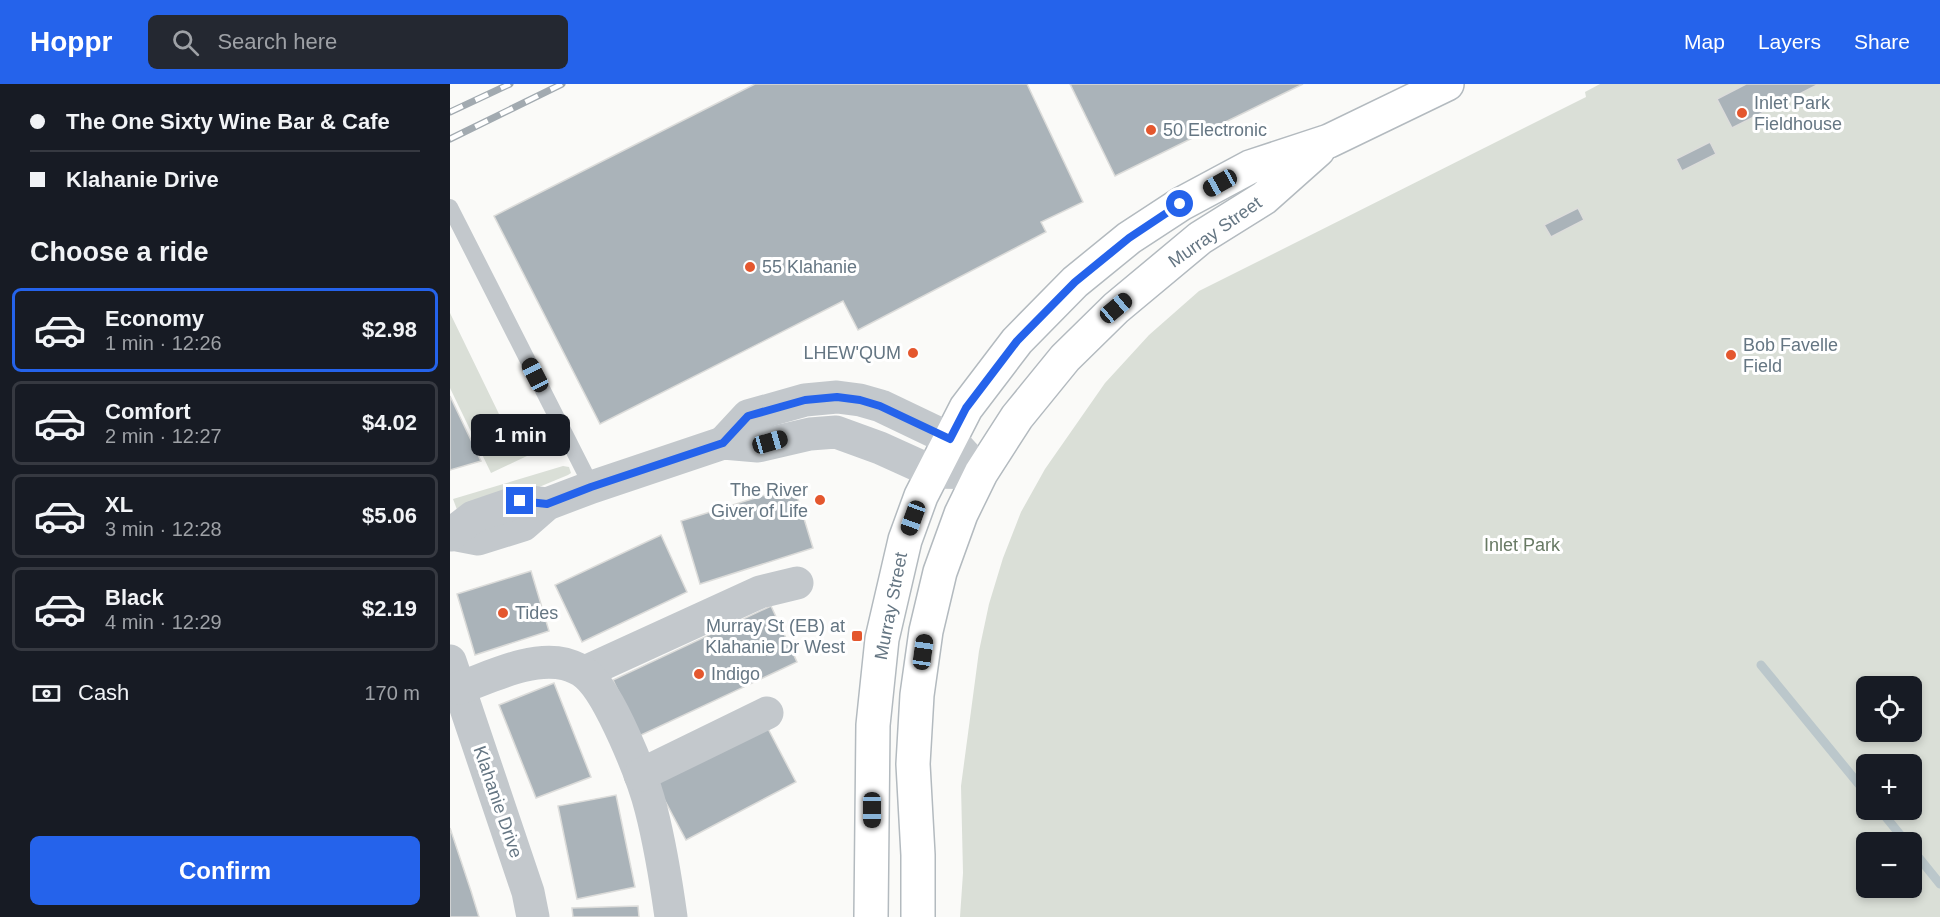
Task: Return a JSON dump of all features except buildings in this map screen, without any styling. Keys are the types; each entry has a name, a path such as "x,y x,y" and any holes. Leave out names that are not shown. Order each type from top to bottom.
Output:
{"main road":[{"name":"Murray Street","path":"871,917 873,725 882,639 905,540 921,496 966,408 1017,341 1075,282 1129,238 1180,204 1250,167 1329,141 1447,84"},
{"name":"Murray Street","path":"918,917 918,855 913,764 917,695 926,631 940,572 961,514 981,473 1017,417 1065,358 1116,308 1200,238 1264,198 1329,141"}],"street":[{"path":"723,443 748,416 805,400 837,397 880,406 950,439 981,473"},
{"path":"451,534 473,517 520,501 547,504 723,443 758,446 810,434 836,432 933,472 981,473"},
{"path":"671,917 666,877 640,775 604,698 596,684 585,672 760,592 797,583"},
{"name":"Klahanie Drive","path":"533,917 528,892 455,675 498,675 545,662 566,664 585,672"},
{"path":"640,775 767,713"}],"lane":[{"path":"450,207 591,487"}],"green space":[{"name":"Inlet Park","path":"1600,84 1940,84 1940,917 960,917 963,873 961,786 979,651 989,604 1003,558 1021,512 1045,469 1105,383 1149,335 1199,291 1586,97 1585,92"},
{"path":"450,313 514,445 520,443 527,456 491,473 450,388"},
{"path":"563,466 569,467 571,473 515,497 459,515 453,499"}],"waterway":[{"path":"1761,665 1856,781"},
{"path":"1888,820 1898,832"},
{"path":"1922,862 1940,884"}],"railway":[{"path":"450,112 510,84"},
{"path":"450,139 562,84"}],"place":[{"name":"Inlet Park Fieldhouse","path":"1742,113"},
{"name":"50 Electronic","path":"1151,130"},
{"name":"55 Klahanie","path":"750,267"},
{"name":"LHEW'QUM","path":"913,353"},
{"name":"Bob Favelle Field","path":"1731,355"},
{"name":"The River Giver of Life","path":"820,500"},
{"name":"Tides","path":"503,613"},
{"name":"Murray St (EB) at Klahanie Dr West","path":"857,636"},
{"name":"Indigo","path":"699,674"}],"route":[{"path":"520,501 547,504 723,443 748,416 805,400 837,397 860,400 880,406 950,439 966,408 1017,341 1075,282 1129,238 1180,204"}]}
